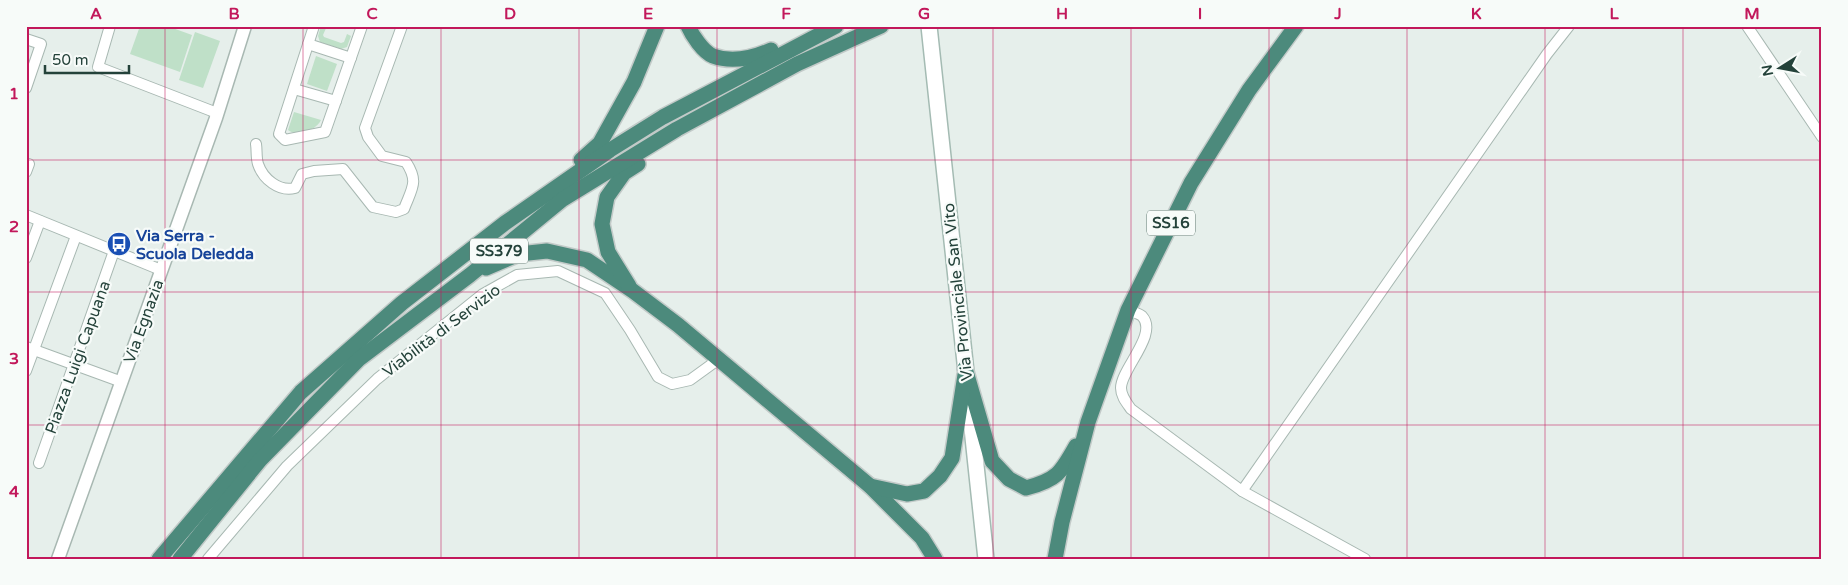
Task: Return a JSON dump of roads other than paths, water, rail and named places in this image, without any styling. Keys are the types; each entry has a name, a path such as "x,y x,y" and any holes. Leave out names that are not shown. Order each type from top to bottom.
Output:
{"highway":[{"path":"504,222 600,143 634,82 658,26"},
{"path":"688,26 693,38 712,56 738,59 754,58 830,26"},
{"name":"SS379","path":"159,559 301,392 402,303 504,222 610,150 663,117 836,26"},
{"name":"SS379","path":"180,559 260,460 359,359 470,274 563,199 677,129 796,64 881,26"},
{"name":"SS16","path":"1055,559 1062,522 1088,422 1128,310 1191,183 1249,90 1296,26"},
{"path":"633,291 608,252 602,224 607,197 624,173 726,110 734,98"},
{"path":"470,274 519,254 547,251 587,260 633,291 719,358 870,486 922,538 935,559"},
{"path":"966,368 992,461 1009,479 1026,488 1047,482 1065,467 1088,422"},
{"path":"870,486 907,494 924,491 940,476 952,458 966,368"}],"main road":[{"name":"Via Provinciale San Vito","path":"929,26 986,559"}],"street":[{"path":"110,26 98,67 217,113"},
{"name":"Via Egnazia","path":"58,559 217,113 245,26"},
{"path":"314,26 279,134 285,140 325,132 362,26"},
{"path":"256,144 258,165 270,183 288,190 295,188 302,174 314,171 343,170 373,207 396,212 404,209 414,184 413,173 406,162 382,156 368,137 365,128 402,26"},
{"path":"1242,491 1569,26"},
{"path":"1747,26 1822,137"},
{"path":"26,39 41,44 26,88"},
{"path":"308,44 351,58"},
{"path":"294,89 336,101"},
{"path":"26,215 161,270"},
{"path":"26,258 40,221"},
{"path":"26,370 30,348 76,236"},
{"name":"Piazza Luigi Capuana","path":"39,463 114,251"},
{"name":"Viabilità di Servizio","path":"208,559 287,466 377,379 483,294 517,275 558,271 605,293 630,330 658,378 672,384 690,380 719,358"},
{"path":"1128,310 1140,314 1144,318 1146,334 1125,375 1121,387 1123,399 1131,409 1242,491 1366,559"},
{"path":"30,348 122,382"}],"place":[{"name":"Via Serra - Scuola Deledda","path":"119,244"}]}
